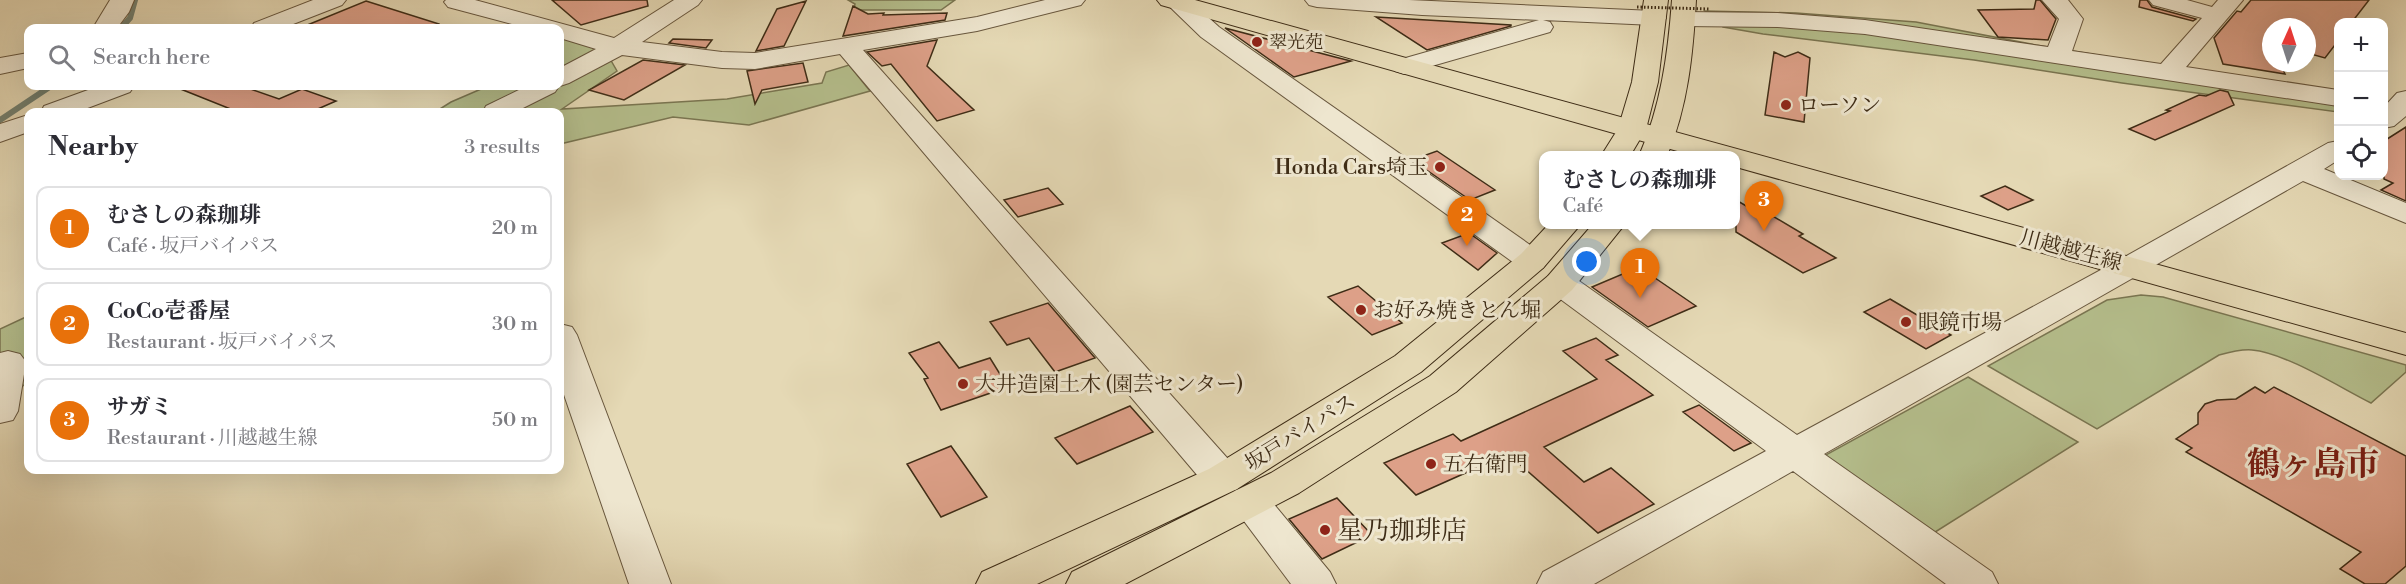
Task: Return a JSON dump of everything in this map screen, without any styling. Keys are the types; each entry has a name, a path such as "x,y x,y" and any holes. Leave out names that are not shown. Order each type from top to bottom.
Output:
{"main road":[{"path":"1174,1 1632,129 1657,146 1692,151"},
{"path":"1618,151 1632,129 1645,82 1649,8"},
{"path":"1657,146 1674,88 1684,9"},
{"name":"川越越生線","path":"1740,159 2132,266 2406,344"},
{"name":"坂戸バイパス","path":"1546,272 1564,229"},
{"name":"坂戸バイパス","path":"1087,584 1236,490 1408,364 1546,272 1605,229"},
{"name":"坂戸バイパス","path":"997,584 1236,490"}],"street":[{"path":"108,24 122,0"},
{"path":"273,24 334,0"},
{"path":"564,76 618,47 690,0"},
{"path":"564,32 618,47 755,62 977,24 1073,0"},
{"path":"1317,0 1422,8 1649,8"},
{"path":"2054,0 2066,10 2071,19 2058,55"},
{"path":"2161,0 2224,8"},
{"path":"1174,1 1210,32 1977,584"},
{"path":"456,2 537,24"},
{"path":"2168,72 2224,8"},
{"path":"1684,9 1865,27 2334,97"},
{"path":"1404,66 1541,27"},
{"path":"846,46 1236,490 1314,584"},
{"path":"0,66 24,62"},
{"path":"64,108 111,90"},
{"path":"504,108 538,90"},
{"path":"0,134 24,125"},
{"path":"1558,584 1795,454 2334,151"},
{"path":"2301,170 2406,213"},
{"path":"564,345 650,584"},
{"path":"0,411 12,360"}],"path":[{"path":"1649,8 1709,9"}],"green space":[{"path":"848,0 955,0 941,10 854,10 855,4"},
{"path":"1705,11 1796,13 1916,22 2036,45 2334,93 2334,111 2122,83 1974,60 1723,27"},
{"path":"568,34 617,44 609,57 617,71 563,108 441,108 479,90 564,90 564,36"},
{"path":"849,65 870,91 749,125 673,117 564,143 564,109 727,99 822,83 826,72"},
{"path":"2141,295 2163,297 2406,365 2406,372 2371,403 2280,357 2252,350 2236,351 2219,355 2097,429 1988,366 2107,300"},
{"path":"24,318 24,385 0,398 0,329"},
{"path":"1968,377 2078,442 1932,534 1822,457"}],"building":[{"path":"552,0 647,0 648,6 581,25"},
{"path":"2036,0 2040,0 2056,19 2048,40 1998,37 1978,10 2034,9"},
{"path":"2140,0 2147,0 2152,7 2196,19 2193,21 2139,7"},
{"path":"2251,0 2369,0 2355,18 2334,18 2334,46 2325,58 2316,56 2316,18 2262,18 2262,70 2223,64 2214,38 2237,11 2241,12"},
{"path":"366,1 439,24 310,24"},
{"path":"806,1 784,46 756,51 777,9"},
{"path":"853,6 868,14 947,13 945,20 843,36"},
{"path":"1376,17 1511,25 1511,26 1427,50"},
{"path":"1225,28 1335,57 1351,61 1294,77"},
{"path":"673,39 712,40 706,48 669,43"},
{"path":"937,40 927,66 974,110 937,121 891,64 882,66 867,52"},
{"path":"1774,52 1785,57 1798,52 1810,58 1804,122 1765,115"},
{"path":"643,60 685,65 624,100 589,90"},
{"path":"803,63 808,82 762,90 755,104 747,71"},
{"path":"183,90 253,90 279,99 305,90 336,101 320,108 228,108"},
{"path":"2220,90 2228,92 2234,105 2155,140 2129,129 2199,95 2206,96"},
{"path":"2406,127 2406,201 2381,190 2393,183 2386,180 2388,138"},
{"path":"1437,151 1495,190 1470,200 1412,160"},
{"path":"2005,186 2033,200 2008,210 1981,196"},
{"path":"1048,188 1063,204 1018,217 1004,200"},
{"path":"1740,202 1753,210 1759,208 1803,234 1799,236 1836,258 1803,273 1736,232 1736,229 1740,229"},
{"path":"1469,233 1497,253 1478,270 1442,243"},
{"path":"1639,267 1696,306 1648,327 1592,287"},
{"path":"1358,286 1402,323 1372,335 1328,297"},
{"path":"1890,299 1951,335 1926,349 1864,312"},
{"path":"1048,303 1095,358 1055,372 1029,338 1007,345 990,322"},
{"path":"1596,338 1618,355 1606,360 1653,395 1544,447 1584,482 1611,468 1654,504 1598,533 1508,454 1416,495 1384,463 1453,434 1461,441 1597,379 1563,351"},
{"path":"939,342 959,368 990,358 1008,387 941,410 924,379 928,378 909,353"},
{"path":"2255,387 2265,393 2274,387 2406,456 2406,566 2385,584 2365,584 2340,569 2361,552 2186,452 2192,448 2176,439 2198,424 2198,413 2205,404 2217,400 2236,399"},
{"path":"1699,405 1751,443 1734,451 1683,412"},
{"path":"1130,406 1153,432 1077,464 1055,438"},
{"path":"951,446 987,497 941,517 907,464"},
{"path":"1337,498 1372,535 1322,559 1289,519"}],"waterway":[{"path":"125,24 130,18 135,0"},
{"path":"0,120 45,90"}],"place":[{"name":"翠光苑","path":"1257,42"},
{"name":"ローソン","path":"1786,105"},
{"name":"Honda Cars埼玉","path":"1440,167"},
{"name":"サガミ","path":"1764,231"},
{"name":"CoCo壱番屋","path":"1467,246"},
{"name":"むさしの森珈琲","path":"1640,298"},
{"name":"お好み焼きとん堀","path":"1361,310"},
{"name":"眼鏡市場","path":"1906,322"},
{"name":"大井造園土木 (園芸センター)","path":"963,384"},
{"name":"五右衛門","path":"1431,464"},
{"name":"星乃珈琲店","path":"1325,530"}],"district":[{"name":"鶴ヶ島市","path":"2313,463"}]}
